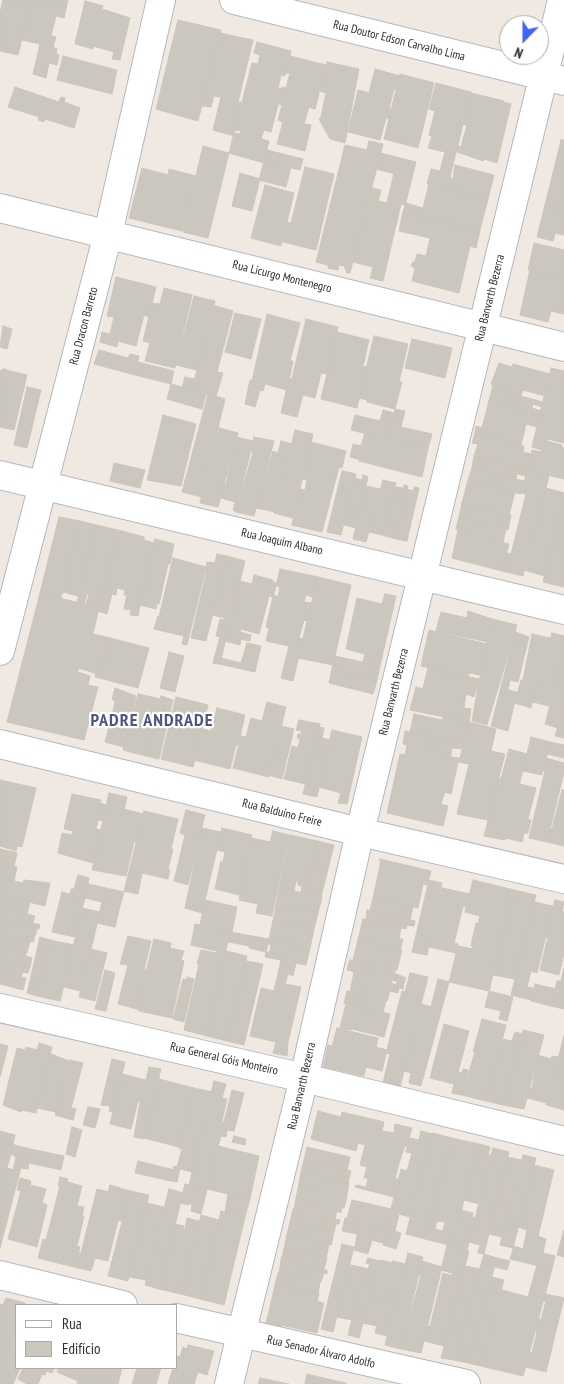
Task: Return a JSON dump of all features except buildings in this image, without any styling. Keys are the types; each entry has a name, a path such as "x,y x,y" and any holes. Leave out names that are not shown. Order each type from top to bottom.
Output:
{"street":[{"name":"Rua Dracon Barreto","path":"0,651 108,234 161,0"},
{"name":"Rua Doutor Edson Carvalho Lima","path":"234,0 554,79"},
{"name":"Rua Banvarth Bezerra","path":"229,1384 304,1078 360,832 483,327 554,79 562,0"},
{"name":"Rua Licurgo Montenegro","path":"0,208 564,347"},
{"name":"Rua Joaquim Albano","path":"0,475 564,610"},
{"name":"Rua Balduíno Freire","path":"0,744 360,832 564,878"},
{"name":"Rua General Góis Monteiro","path":"0,1008 304,1078 564,1141"},
{"path":"0,1275 119,1304"},
{"name":"Rua Senador Álvaro Adolfo","path":"178,1318 466,1384"}],"district":[{"name":"PADRE ANDRADE","path":"152,721"}]}
